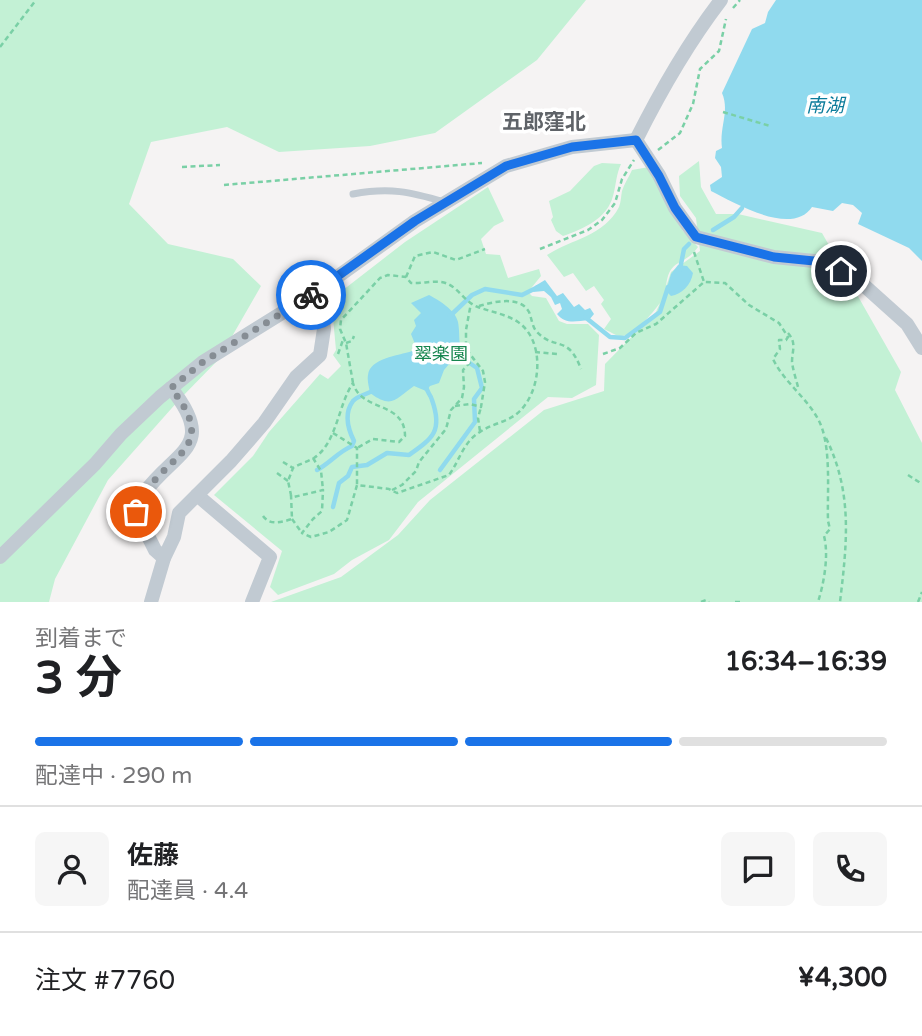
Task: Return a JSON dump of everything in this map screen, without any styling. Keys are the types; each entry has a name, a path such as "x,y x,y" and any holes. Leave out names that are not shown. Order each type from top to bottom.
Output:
{"street":[{"path":"721,0 704,22 650,112 642,149 675,208 696,237 774,257 824,262 859,280 907,324 922,348"},
{"path":"0,557 95,464 121,434 203,362 319,290 415,221 506,166 572,147 642,149"},
{"path":"151,602 164,558 174,537 179,513 232,461 264,423 296,377 320,355 324,329 319,290"},
{"path":"164,558 155,550 136,512 144,493 179,458 189,443 192,425 186,407 171,388"},
{"path":"197,495 270,557 253,602"}],"lane":[{"path":"353,194 404,190 446,202"}],"path":[{"path":"0,47 36,0"},
{"path":"541,249 588,230 602,220 615,203 622,179 642,149 680,133 693,104 700,69 719,51 727,16 740,0"},
{"path":"723,112 770,126"},
{"path":"223,185 486,163 487,167 506,166"},
{"path":"182,167 220,165"},
{"path":"696,237 692,246 704,282"},
{"path":"405,277 415,256 433,252 456,260 485,249"},
{"path":"356,448 373,439 399,442 405,436 405,426 397,414 359,395 353,383 340,329 341,320 380,278 388,275 405,277 411,283 445,282 475,307 491,310 521,324 531,338 535,352 535,385 525,406 501,424 480,431 462,450 449,475 397,493 356,485"},
{"path":"603,354 620,348 636,333 656,324 704,282 726,283 749,305 779,323 792,337 792,365 799,391"},
{"path":"475,307 495,301 523,305 536,331 568,348 576,356 581,369"},
{"path":"471,303 466,349 483,371 485,382 478,418 480,431"},
{"path":"786,331 788,337 786,341 779,340 780,349 774,359 786,379 799,391 819,419 842,478 847,521 840,602"},
{"path":"345,342 352,341 355,336"},
{"path":"338,354 345,342"},
{"path":"535,352 558,354"},
{"path":"392,490 402,485 416,471 419,462 446,429 452,410 462,398 463,370 474,359"},
{"path":"333,433 356,448 356,485 347,520 328,532 311,537 302,533 292,519 288,481 293,468 324,449 333,433 345,395 353,383"},
{"path":"456,405 480,406"},
{"path":"818,602 826,564 824,536 830,529 824,434"},
{"path":"302,533 313,519 320,515 324,490 321,471 313,458"},
{"path":"283,462 293,468"},
{"path":"277,473 288,481"},
{"path":"908,475 922,484"},
{"path":"290,495 324,490"},
{"path":"262,516 265,520 279,523 292,519"},
{"path":"918,602 922,593"},
{"path":"701,602 709,602"},
{"path":"735,602 743,602"}],"green space":[{"path":"0,0 586,0 537,60 435,133 370,146 279,152 227,127 151,142 129,204 168,244 233,259 261,286 219,359 108,480 55,579 49,602 0,602"},
{"path":"699,161 701,187 716,214 738,214 822,233 901,372 895,390 922,443 922,602 271,602 341,577 398,535 430,500 544,410 604,391 605,364 656,312 660,303 631,333 617,335 604,329 611,319 601,304 604,300 594,286 586,291 573,273 564,277 547,255 605,224 619,207 623,188 632,170 649,167 683,231 698,247 670,271 666,287 671,272 700,251 696,218 680,196 679,176"},
{"path":"602,163 621,164 610,204 593,222 563,236 556,231 551,220 553,217 549,201 570,191 594,166"},
{"name":"翠楽園","path":"488,187 504,221 494,226 481,239 486,254 500,255 508,278 539,269 541,276 528,292 532,296 546,298 559,321 567,324 588,324 599,335 596,385 572,398 548,397 418,502 389,540 352,560 334,574 278,595 270,587 282,551 214,495 253,456 269,432 320,374 328,379 341,366 333,355 336,350 332,307 334,297 405,242"}],"water":[{"name":"南湖","path":"776,0 922,0 922,261 909,248 858,224 862,213 853,205 842,203 833,211 812,207 803,215 791,219 778,218 748,209 711,191 710,185 722,177 721,167 715,158 716,151 722,148 725,106 722,93 752,29 765,23"},
{"path":"678,265 687,266 693,273 685,288 671,296 666,291 671,274"},
{"path":"545,280 557,296 563,293 574,307 579,304 585,310 590,308 594,314 589,320 580,321 568,321 560,317 557,314 562,309 560,303 555,305 544,291 533,292 535,286"},
{"path":"429,295 446,306 457,318 460,346 468,360 450,363 439,383 430,386 426,391 414,386 394,400 384,401 370,393 370,369 379,361 412,351 415,344 411,334 416,326 414,320 421,313 411,303"}],"waterway":[{"path":"713,230 734,217 742,208"},
{"path":"680,269 684,249 689,244"},
{"path":"450,316 472,295 485,289 522,295 538,287"},
{"path":"585,317 610,337 625,338 660,312 668,287"},
{"path":"440,470 475,422 474,399 482,388 477,368 462,358"},
{"path":"333,507 339,483 348,476 352,467 367,465 387,453 409,455 434,433 435,411 426,385"},
{"path":"317,470 352,446 354,441 348,421 350,406 355,399 374,390"}],"way so far":[{"path":"136,512 144,493 179,458 189,443 192,425 186,407 171,388 203,362 311,295"}],"district":[{"name":"五郎窪北","path":"544,122"}],"route":[{"path":"311,295 415,221 506,166 572,147 636,140 675,208 696,237 774,257 824,262 841,271"}]}
